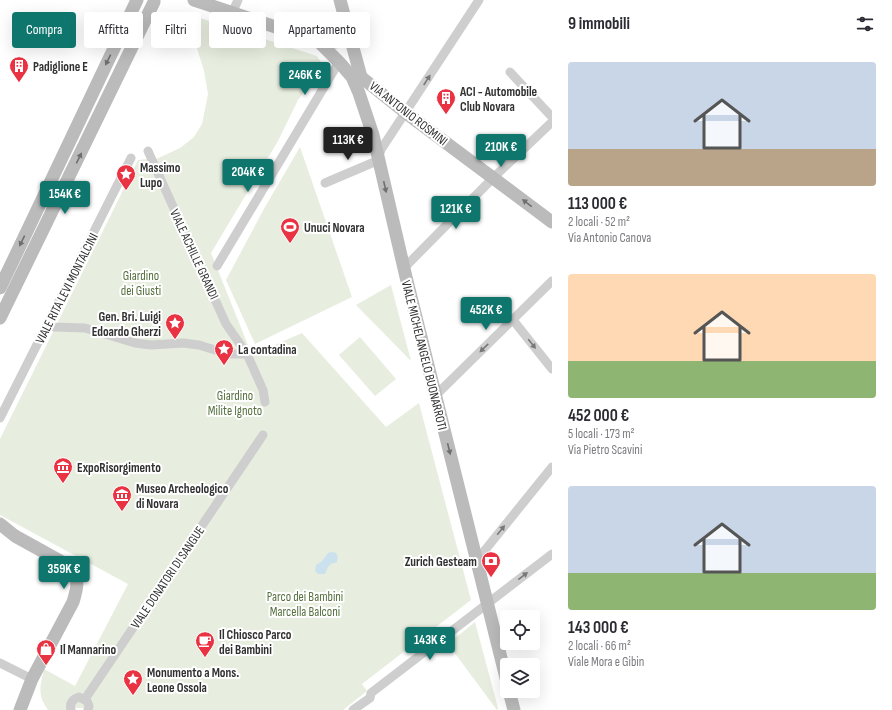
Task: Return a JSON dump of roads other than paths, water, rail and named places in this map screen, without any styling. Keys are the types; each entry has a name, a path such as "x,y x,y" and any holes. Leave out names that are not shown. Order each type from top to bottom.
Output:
{"street":[{"path":"131,12 137,0"},
{"path":"0,318 144,24 154,0"},
{"path":"194,0 229,12"},
{"path":"232,12 238,0"},
{"path":"340,0 344,12"},
{"path":"325,182 378,158 382,148 479,0"},
{"path":"0,288 114,48"},
{"name":"VIALE MICHELANGELO BUONARROTI","path":"325,48 352,77 373,135 435,396 501,658"},
{"name":"VIA ANTONIO ROSMINI","path":"354,48 362,77 406,113 552,222"},
{"path":"217,266 339,62"},
{"path":"510,72 552,117"},
{"path":"404,268 493,178 550,127"},
{"name":"VIALE ACHILLE GRANDI","path":"148,151 226,324 247,354 254,369 263,390 264,402"},
{"name":"VIALE RITA LEVI MONTALCINI","path":"0,418 131,158"},
{"path":"435,396 552,281"},
{"path":"513,320 552,369"},
{"path":"45,327 85,328 135,343 151,345 183,343 199,345 228,354 247,354"},
{"name":"VIALE DONATORI DI SANGUE","path":"85,699 263,435"},
{"path":"477,560 552,467"},
{"path":"1,524 15,536 71,567 75,573 77,581 77,590 73,602 32,679 24,709"},
{"path":"354,710 370,698 371,693 552,554"},
{"path":"0,663 32,679"},
{"path":"71,710 70,706 73,700 79,697 85,699 88,703 88,710"},
{"path":"511,698 514,710"}],"water":[{"path":"331,552 337,554 337,562 328,567 325,574 318,574 315,571 316,565 322,561 328,553"}],"place":[{"name":"Padiglione E","path":"19,83"},
{"name":"ACI - Automobile Club Novara","path":"446,115"},
{"name":"Massimo Lupo","path":"126,191"},
{"name":"Unuci Novara","path":"290,244"},
{"name":"Gen. Bri. Luigi Edoardo Gherzi","path":"175,340"},
{"name":"La contadina","path":"224,366"},
{"name":"ExpoRisorgimento","path":"63,484"},
{"name":"Museo Archeologico di Novara","path":"122,512"},
{"name":"Zurich Gesteam","path":"491,578"},
{"name":"Il Chiosco Parco dei Bambini","path":"205,658"},
{"name":"Il Mannarino","path":"46,666"},
{"name":"Monumento a Mons. Leone Ossola","path":"133,696"}],"park label":[{"name":"Giardino dei Giusti","path":"141,282"},
{"name":"Giardino Milite Ignoto","path":"235,402"},
{"name":"Parco dei Bambini Marcella Balconi","path":"305,604"}]}
